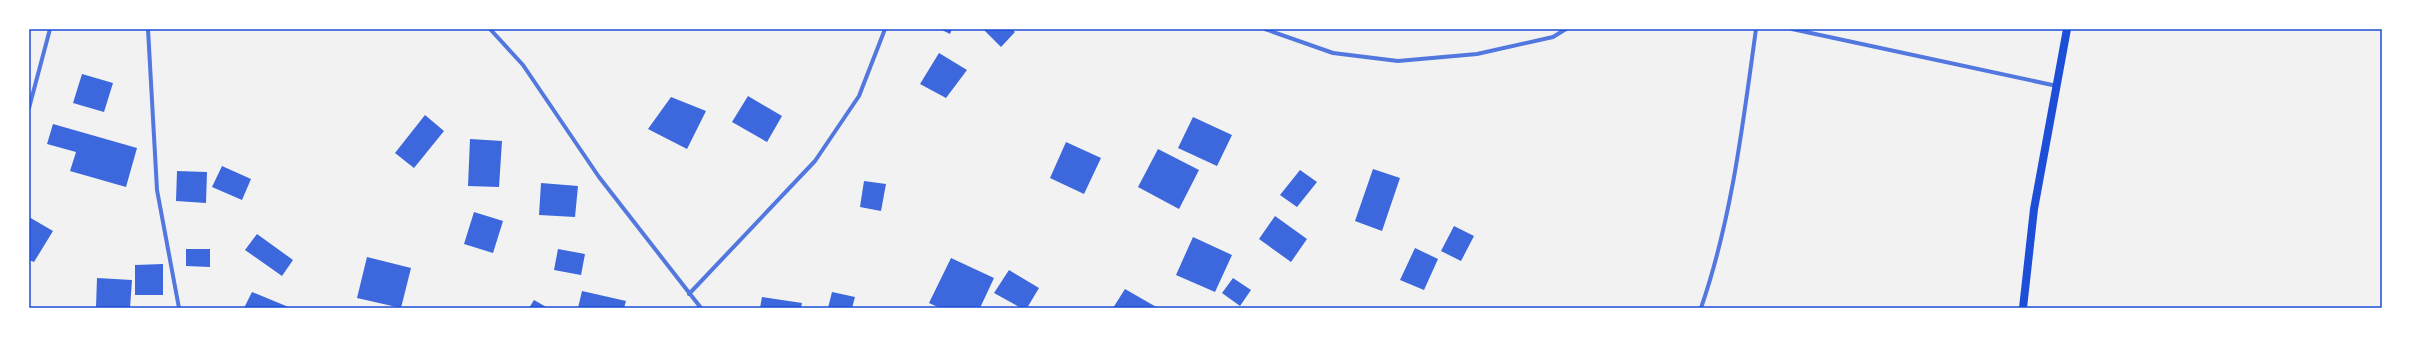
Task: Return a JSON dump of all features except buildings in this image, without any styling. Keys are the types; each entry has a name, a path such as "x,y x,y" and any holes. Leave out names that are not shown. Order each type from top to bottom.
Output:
{"main road":[{"path":"2023,308 2034,209 2058,87 2067,29"}],"street":[{"path":"29,108 50,29"},
{"path":"148,29 157,190 179,308"},
{"path":"490,29 523,65 599,177 700,308"},
{"path":"688,294 815,161 859,96 885,29"},
{"path":"1265,29 1333,53 1398,61 1477,54 1553,37 1566,29"},
{"path":"1701,308 1721,241 1736,167 1756,29"},
{"path":"1792,29 2058,87"}]}
